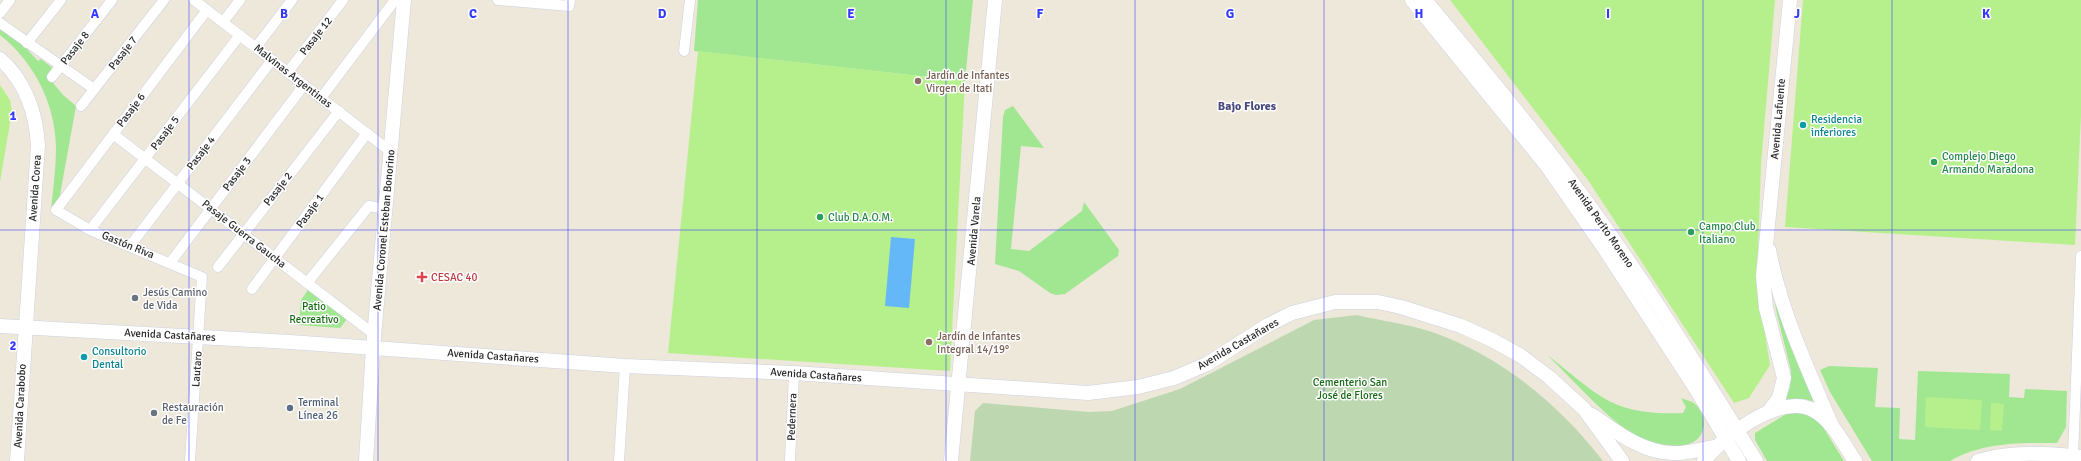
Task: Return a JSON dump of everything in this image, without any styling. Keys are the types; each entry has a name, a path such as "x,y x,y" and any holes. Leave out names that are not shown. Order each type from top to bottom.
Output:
{"main road":[{"name":"Avenida Coronel Esteban Bonorino","path":"366,461 374,341 404,0"},
{"name":"Avenida Varela","path":"952,461 994,0"},
{"name":"Avenida Perito Moreno","path":"1412,0 1547,166 1604,248 1720,443 1739,461"},
{"name":"Avenida Perito Moreno","path":"1426,0 1559,164 1627,261 1696,364 1756,461"},
{"name":"Avenida Lafuente","path":"1770,410 1779,398 1784,378 1764,292 1763,276 1790,0"},
{"name":"Avenida Corea","path":"0,60 24,89 30,101 37,130 38,152 24,328"},
{"name":"Avenida Lafuente","path":"1767,237 1773,270 1784,306 1809,375 1833,428"},
{"name":"Avenida Castañares","path":"0,326 199,336 374,341 625,366 794,373 959,385 1088,392 1138,387 1174,378 1207,364 1268,325 1292,313 1336,302 1355,300 1401,306 1461,326 1492,340 1521,356 1549,377 1584,409 1629,440 1643,447 1658,452 1673,454 1720,443"},
{"name":"Avenida Carabobo","path":"17,461 24,328"},
{"path":"1704,461 1720,443 1770,410 1796,405 1805,406 1820,415 1833,428 1855,461"},
{"name":"Avenida Castañares","path":"1584,409 1622,461"},
{"path":"1978,461 2008,454 2022,453 2077,457"}],"street":[{"path":"0,13 10,0"},
{"path":"27,43 61,0"},
{"name":"Pasaje 8","path":"52,77 112,0"},
{"name":"Pasaje 7","path":"81,106 164,0"},
{"name":"Malvinas Argentinas","path":"194,0 391,152"},
{"path":"223,22 240,0"},
{"path":"256,48 292,0"},
{"name":"Pasaje 12","path":"288,72 343,0"},
{"path":"321,98 395,0"},
{"path":"498,0 569,6 570,0"},
{"path":"684,51 690,0"},
{"name":"Pasaje 6","path":"56,210 207,10"},
{"path":"0,23 27,43 62,65 94,89"},
{"name":"Pasaje 5","path":"90,230 240,35"},
{"name":"Pasaje 4","path":"130,246 272,60"},
{"name":"Pasaje 3","path":"170,262 304,85"},
{"name":"Pasaje 2","path":"218,267 339,112"},
{"name":"Pasaje 1","path":"252,288 367,133"},
{"name":"Pasaje Guerra Gaucha","path":"113,134 307,283 374,341"},
{"path":"307,283 369,206 386,209"},
{"name":"Gastón Riva","path":"56,210 90,230 170,262 202,277"},
{"path":"2077,457 2081,256"},
{"name":"Lautaro","path":"190,461 202,277"},
{"path":"619,461 625,366"},
{"name":"Pedernera","path":"790,461 794,373"}],"green space":[{"path":"698,0 973,0 965,81 694,51"},
{"name":"Campo Club Italiano","path":"1450,0 1775,0 1761,164 1757,284 1770,365 1749,398 1734,403 1588,180"},
{"name":"Complejo Diego Armando Maradona","path":"1803,0 2081,0 2081,115 2075,245 1785,227"},
{"path":"0,28 25,47 38,61 41,59 55,70 49,78 63,95 76,106 60,195 62,198 56,209 51,211 56,147 52,115 47,99 32,71 23,58 0,35"},
{"name":"Club D.A.O.M.","path":"698,51 965,81 950,371 668,353"},
{"path":"0,85 10,100 12,111 0,182"},
{"path":"1013,106 1044,148 1021,146 1011,249 1029,251 1082,211 1084,202 1119,250 1118,256 1065,294 1056,295 1050,293 1019,271 995,264 1003,117 1005,110"},
{"path":"1770,271 1819,403 1804,399 1785,401 1790,387 1791,371 1776,310"},
{"name":"Patio Recreativo","path":"308,290 347,319 340,328 299,325 301,300"},
{"name":"Cementerio San José de Flores","path":"1357,315 1423,329 1457,342 1482,354 1505,368 1548,401 1586,440 1603,461 970,461 975,411 983,403 1089,412 1112,411 1180,389 1314,320"},
{"path":"1547,355 1600,396 1626,408 1650,412 1683,413 1686,407 1681,398 1692,402 1699,409 1704,420 1702,432 1695,441 1689,444 1676,446 1657,444 1638,437 1603,411"},
{"path":"1829,366 1878,368 1875,407 1900,408 1899,439 1915,440 1918,371 2010,374 2009,397 2024,398 2025,389 2067,391 2066,427 2057,443 2030,443 1989,447 1976,450 1950,461 1872,461 1830,392 1820,370"},
{"path":"1926,397 1982,400 1980,430 1925,427"},
{"path":"1991,403 2004,404 2002,431 1990,430"},
{"path":"1791,411 1810,413 1823,427 1844,461 1767,461 1755,440 1755,433"}],"water":[{"path":"891,237 915,239 909,308 885,306"}],"place":[{"name":"Jardín de Infantes Virgen de Itatí","path":"918,81"},
{"name":"Residencia inferiores","path":"1803,125"},
{"name":"Complejo Diego Armando Maradona","path":"1934,162"},
{"name":"Club D.A.O.M.","path":"820,217"},
{"name":"Campo Club Italiano","path":"1691,232"},
{"name":"CESAC 40","path":"422,277"},
{"name":"Jesús Camino de Vida","path":"135,298"},
{"name":"Jardín de Infantes Integral 14/19°","path":"929,342"},
{"name":"Consultorio Dental","path":"84,357"},
{"name":"Terminal Línea 26","path":"290,408"},
{"name":"Restauración de Fe","path":"154,413"}],"district":[{"name":"Bajo Flores","path":"1247,106"}]}
